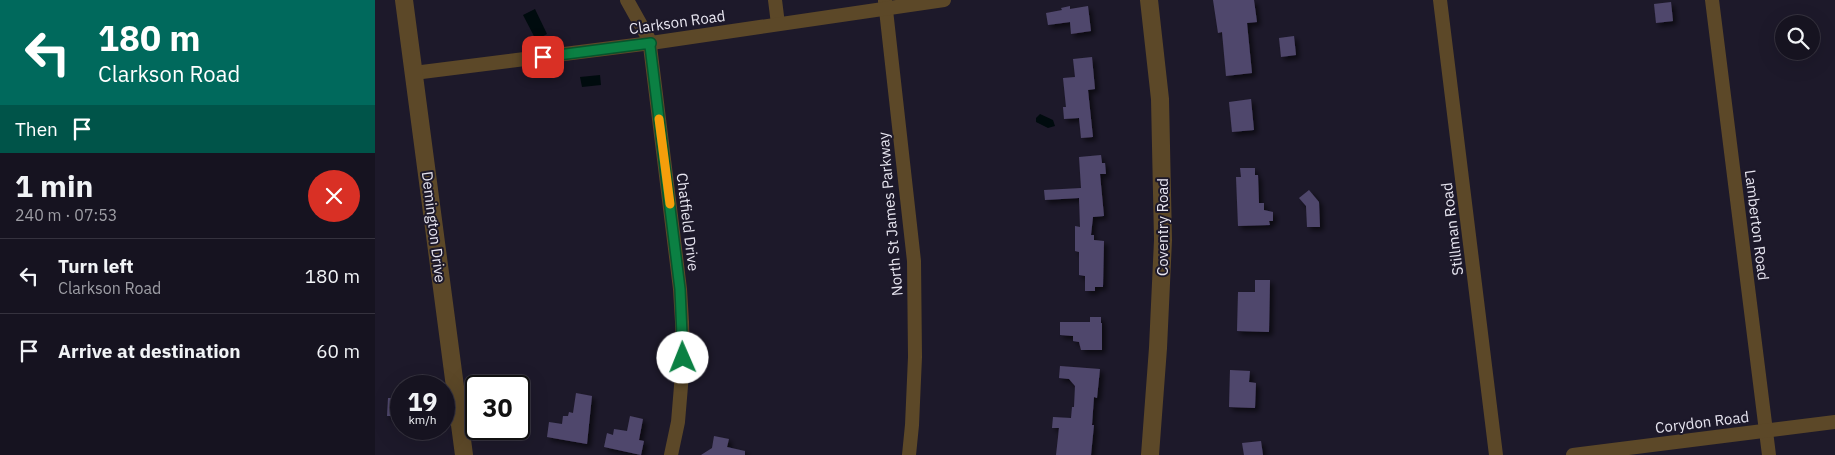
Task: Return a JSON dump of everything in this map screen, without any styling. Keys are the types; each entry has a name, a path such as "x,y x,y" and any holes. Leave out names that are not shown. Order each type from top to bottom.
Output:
{"street":[{"name":"Demington Drive","path":"404,0 464,455"},
{"name":"Chatfield Drive","path":"627,0 651,43 680,289 682,322 681,386 678,422 671,455"},
{"path":"775,0 778,24"},
{"name":"Clarkson Road","path":"414,73 651,43 778,24 885,4 944,0"},
{"name":"Coventry Road","path":"1149,0 1160,107 1163,240 1159,348 1150,455"},
{"name":"Stillman Road","path":"1440,0 1496,455"},
{"name":"Lamberton Road","path":"1712,0 1769,455"},
{"name":"North St James Parkway","path":"885,4 914,261 915,358 909,455"},
{"name":"Corydon Road","path":"1573,455 1835,422"}],"shaded area":[{"path":"535,9 547,34 536,40 523,15"},
{"path":"600,75 601,85 582,87 580,77"},
{"path":"1040,114 1053,120 1055,126 1048,128 1036,122 1036,118"}],"building":[{"path":"1213,0 1254,0 1257,22 1247,23 1252,73 1226,76 1222,32 1218,33"},
{"path":"1671,2 1673,21 1656,23 1654,4"},
{"path":"1070,6 1070,9 1088,6 1091,31 1071,34 1070,22 1048,25 1046,13 1062,10 1061,8"},
{"path":"1294,36 1296,55 1281,57 1279,38"},
{"path":"1092,57 1095,89 1088,90 1093,137 1081,138 1079,118 1064,119 1063,107 1066,107 1063,78 1075,77 1073,59"},
{"path":"1251,99 1254,130 1232,132 1229,102"},
{"path":"1101,155 1102,163 1105,163 1106,174 1100,174 1104,216 1093,217 1091,235 1094,235 1094,240 1104,241 1103,287 1095,287 1095,291 1085,291 1085,276 1079,275 1079,252 1075,251 1075,226 1080,227 1079,198 1045,200 1044,190 1081,188 1079,157"},
{"path":"1240,168 1255,168 1255,175 1258,175 1259,203 1264,203 1264,210 1273,212 1273,221 1269,221 1270,225 1238,226 1236,177 1241,177"},
{"path":"1309,190 1319,202 1320,227 1307,227 1306,206 1299,198"},
{"path":"1255,280 1270,280 1269,332 1237,331 1238,292 1255,292"},
{"path":"1090,317 1101,317 1102,350 1081,350 1079,342 1073,341 1073,336 1060,335 1060,322 1090,322"},
{"path":"1060,366 1100,369 1097,398 1094,397 1091,455 1056,455 1059,428 1052,428 1053,417 1071,418 1072,407 1074,407 1075,386 1069,379 1059,378"},
{"path":"1230,370 1250,371 1249,382 1256,383 1255,408 1229,407"},
{"path":"576,393 592,396 587,444 547,437 549,422 562,424 563,416 568,416 569,412 573,413"},
{"path":"388,398 390,398 390,416 387,416"},
{"path":"630,416 643,419 639,440 644,441 641,455 604,447 607,433 613,435 614,429 627,431"},
{"path":"714,436 729,439 727,447 745,451 745,455 701,455 712,448"},
{"path":"1261,441 1263,455 1244,455 1242,443"}],"slow traffic":[{"path":"659,119 670,204"}],"route":[{"path":"543,57 651,43 680,289 683,358"}]}
